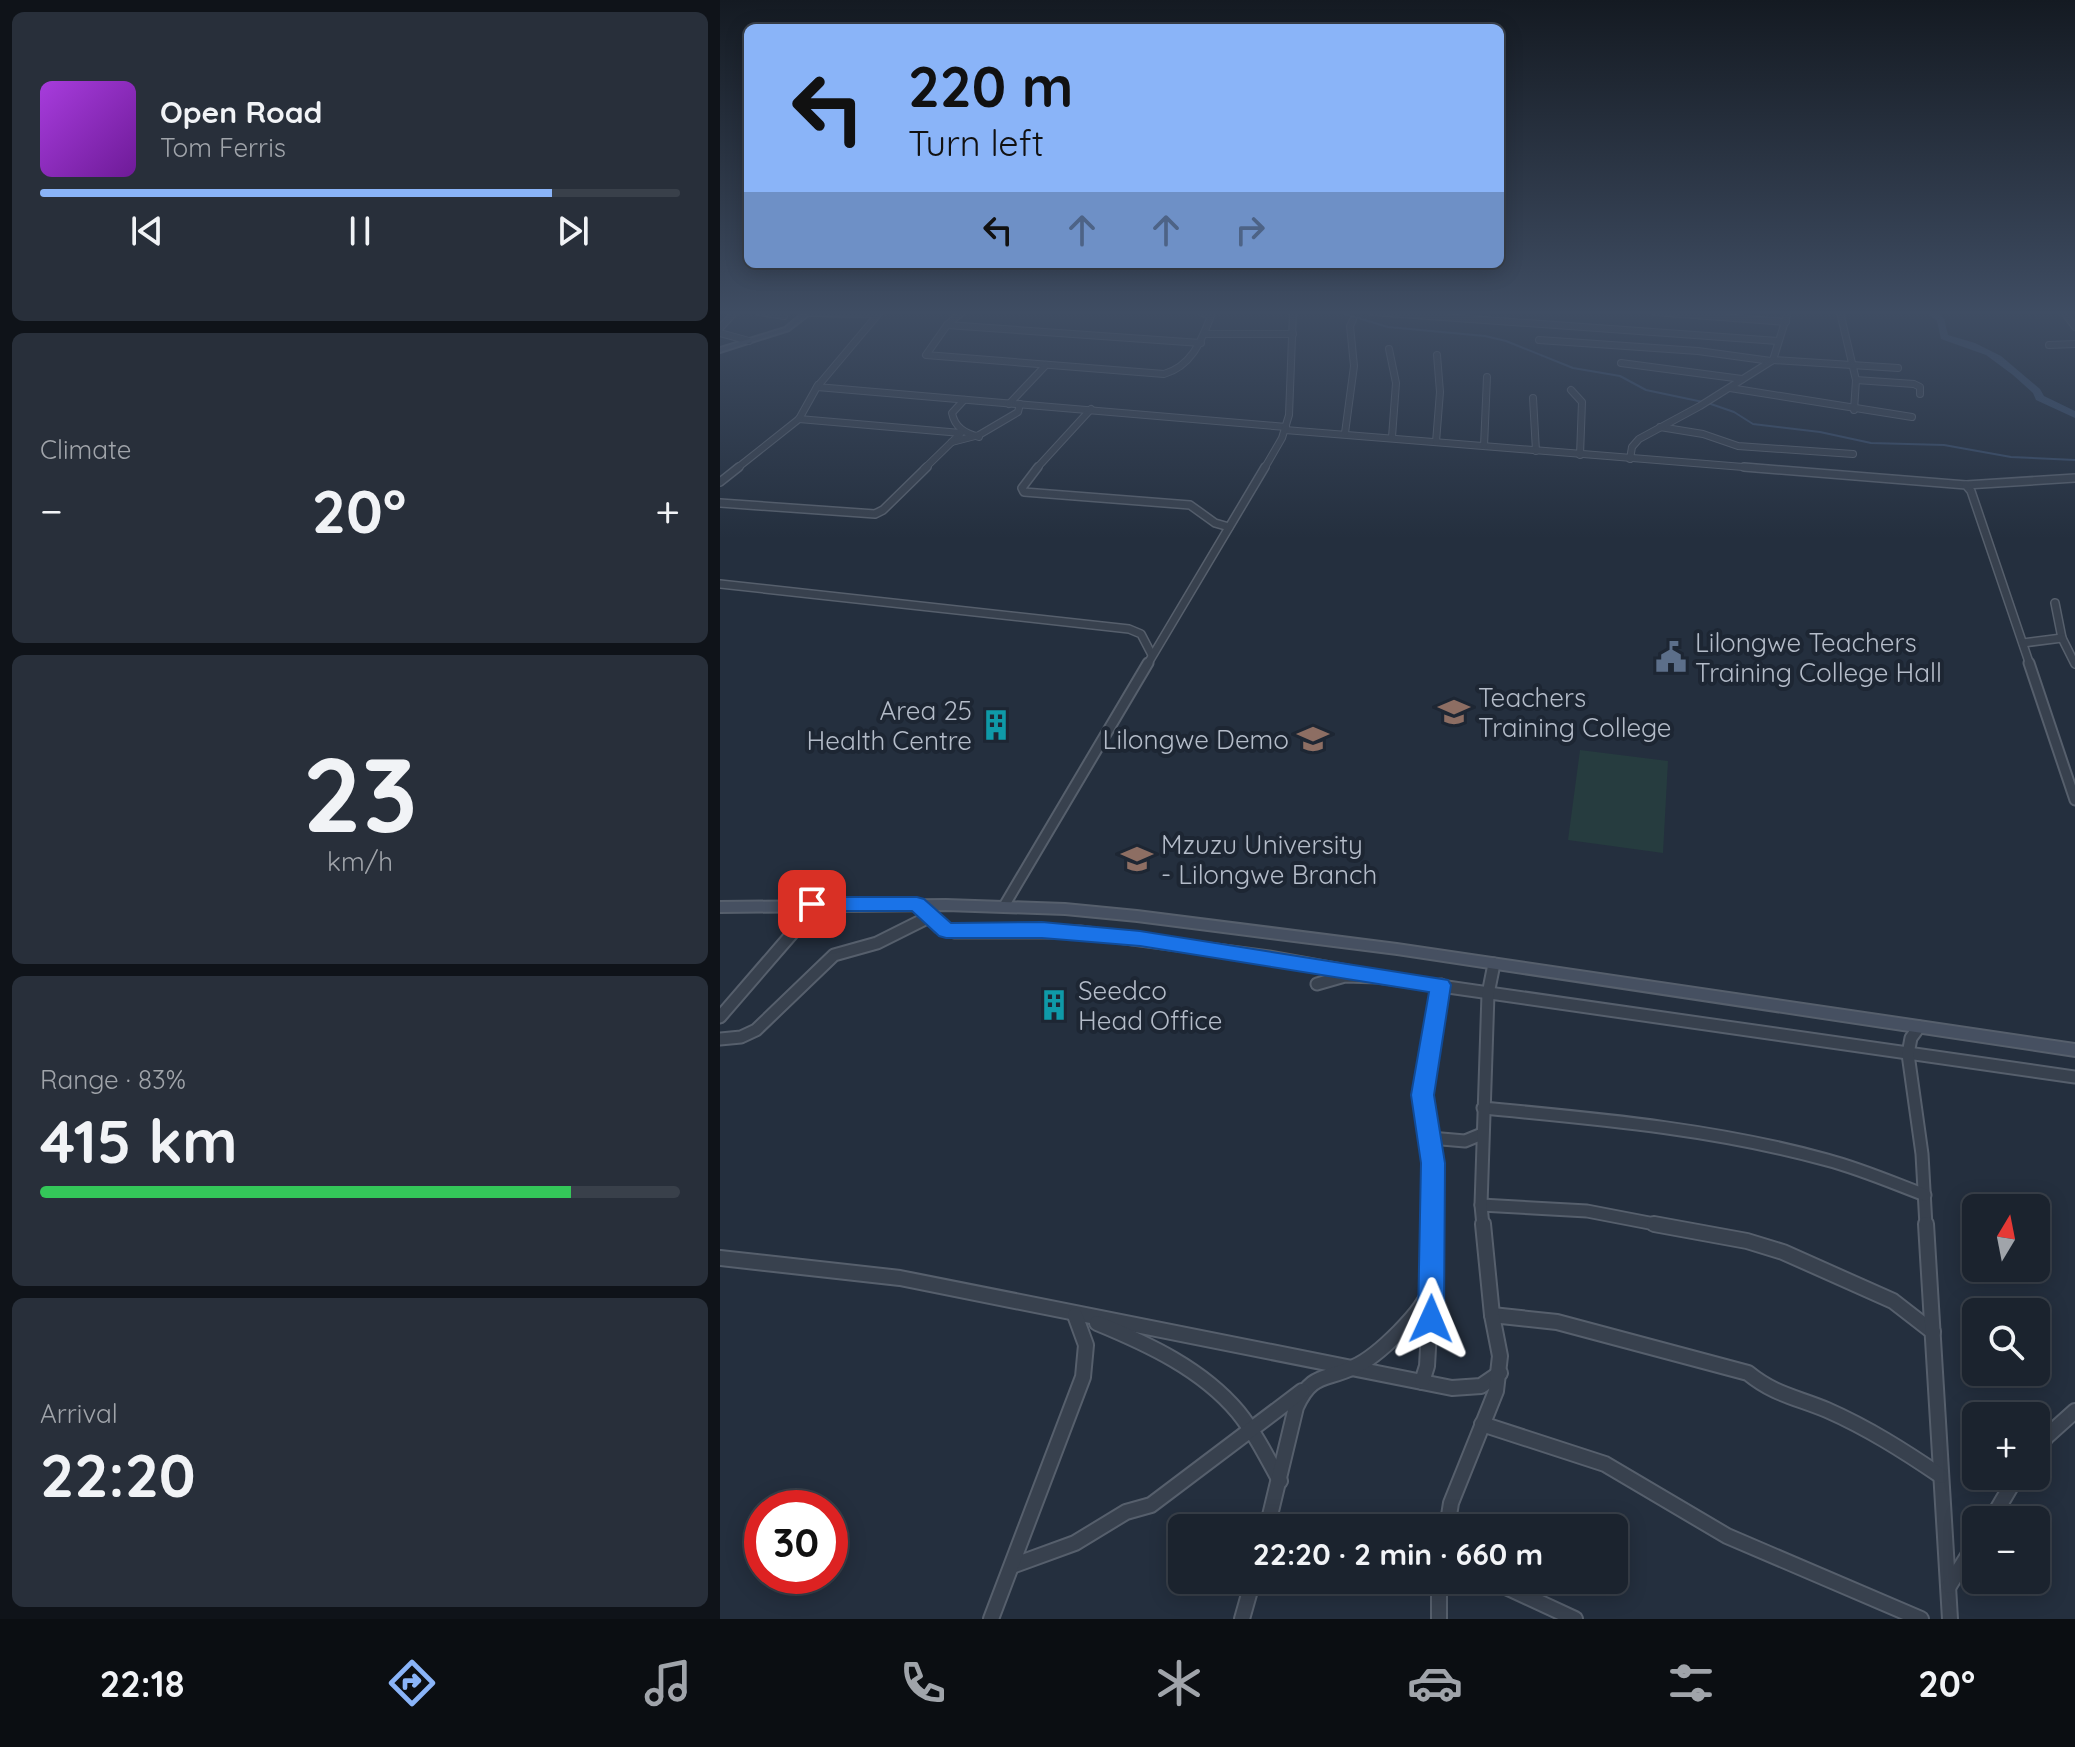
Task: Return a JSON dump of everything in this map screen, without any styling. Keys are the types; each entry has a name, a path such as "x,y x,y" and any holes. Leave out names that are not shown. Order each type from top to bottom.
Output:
{"main road":[{"path":"720,907 917,904 1004,906 1137,916 1494,964 2075,1050"}],"street":[{"path":"720,482 799,419 817,388"},
{"path":"819,388 1091,409 1580,455 1966,485 2075,478"},
{"path":"1009,404 1025,388"},
{"path":"1004,906 1286,429 1289,388"},
{"path":"1345,433 1351,388"},
{"path":"1392,437 1396,388"},
{"path":"1436,442 1440,388"},
{"path":"1484,446 1487,388"},
{"path":"1630,459 1635,443 1730,388 1912,417"},
{"path":"1854,410 1855,388"},
{"path":"1920,388 1920,394"},
{"path":"1571,390 1582,402 1580,455"},
{"path":"1533,398 1536,451"},
{"path":"964,400 952,417 964,432 979,437"},
{"path":"952,442 979,437 1018,412 1020,404"},
{"path":"1091,409 1026,480 1022,488 1024,492 1190,505 1215,523 1229,527"},
{"path":"720,503 875,514 883,510 961,433 799,419"},
{"path":"1660,427 1758,448 1853,454"},
{"path":"1758,448 1765,454 1766,470"},
{"path":"1966,485 1971,491 2075,800"},
{"path":"720,584 1129,629 1141,634 1152,655"},
{"path":"2055,603 2062,638 2075,664"},
{"path":"2023,643 2062,638"},
{"path":"720,1017 796,929 812,904"},
{"path":"917,904 939,927 954,932 1080,932 1255,955 1488,994 2075,1077"},
{"path":"720,1039 741,1037 756,1030 840,952 877,943 929,917"},
{"path":"1449,1514 1500,1373 1499,1338 1492,1315 1481,1205 1488,994 1494,964"},
{"path":"1317,984 1345,976 1378,977"},
{"path":"1422,1382 1427,1366 1431,1287 1433,1163 1423,1095 1441,985"},
{"path":"1919,1027 1911,1038 1908,1054 1925,1195 1950,1619"},
{"path":"1483,1108 1672,1128 1766,1146 1817,1157 1925,1195"},
{"path":"1430,1138 1465,1141 1482,1134"},
{"path":"1481,1205 1587,1211 1747,1241 1783,1252 1893,1301 1933,1332"},
{"path":"720,1258 900,1278 1075,1315 1467,1389 1481,1386 1500,1373"},
{"path":"1012,1566 1060,1550 1107,1527 1131,1507 1151,1505 1250,1429 1285,1407 1321,1376 1355,1367 1417,1314 1431,1287"},
{"path":"1075,1315 1123,1333 1176,1362 1223,1397 1250,1429 1280,1481"},
{"path":"991,1619 1083,1377 1087,1356 1085,1332 1075,1315"},
{"path":"1492,1315 1557,1322 1748,1373 1768,1389 1825,1409 1878,1434 1941,1476"},
{"path":"1271,1514 1296,1407 1304,1389"},
{"path":"2050,1433 2075,1411"},
{"path":"1482,1424 1620,1471 1727,1536 1921,1619"},
{"path":"1949,1586 1962,1565"},
{"path":"1242,1619 1249,1594"},
{"path":"1439,1594 1439,1619"},
{"path":"1521,1594 1575,1619"}],"green space":[{"path":"1580,750 1668,761 1663,853 1568,840"}],"waterway":[{"path":"1641,388 1703,402"},
{"path":"2031,388 2040,398 2075,415"},
{"path":"1708,403 1734,412 1753,424 1820,432 1871,443 1944,445 2011,457 2075,460"}],"place":[{"name":"Lilongwe Teachers Training College Hall","path":"1671,657"},
{"name":"Teachers Training College","path":"1454,712"},
{"name":"Area 25 Health Centre","path":"996,725"},
{"name":"Lilongwe Demo","path":"1313,739"},
{"name":"Mzuzu University - Lilongwe Branch","path":"1137,859"},
{"name":"Seedco Head Office","path":"1054,1005"}],"route":[{"path":"812,904 917,904 946,931 1080,932 1269,957 1441,985 1423,1095 1433,1163 1431,1319"}]}
